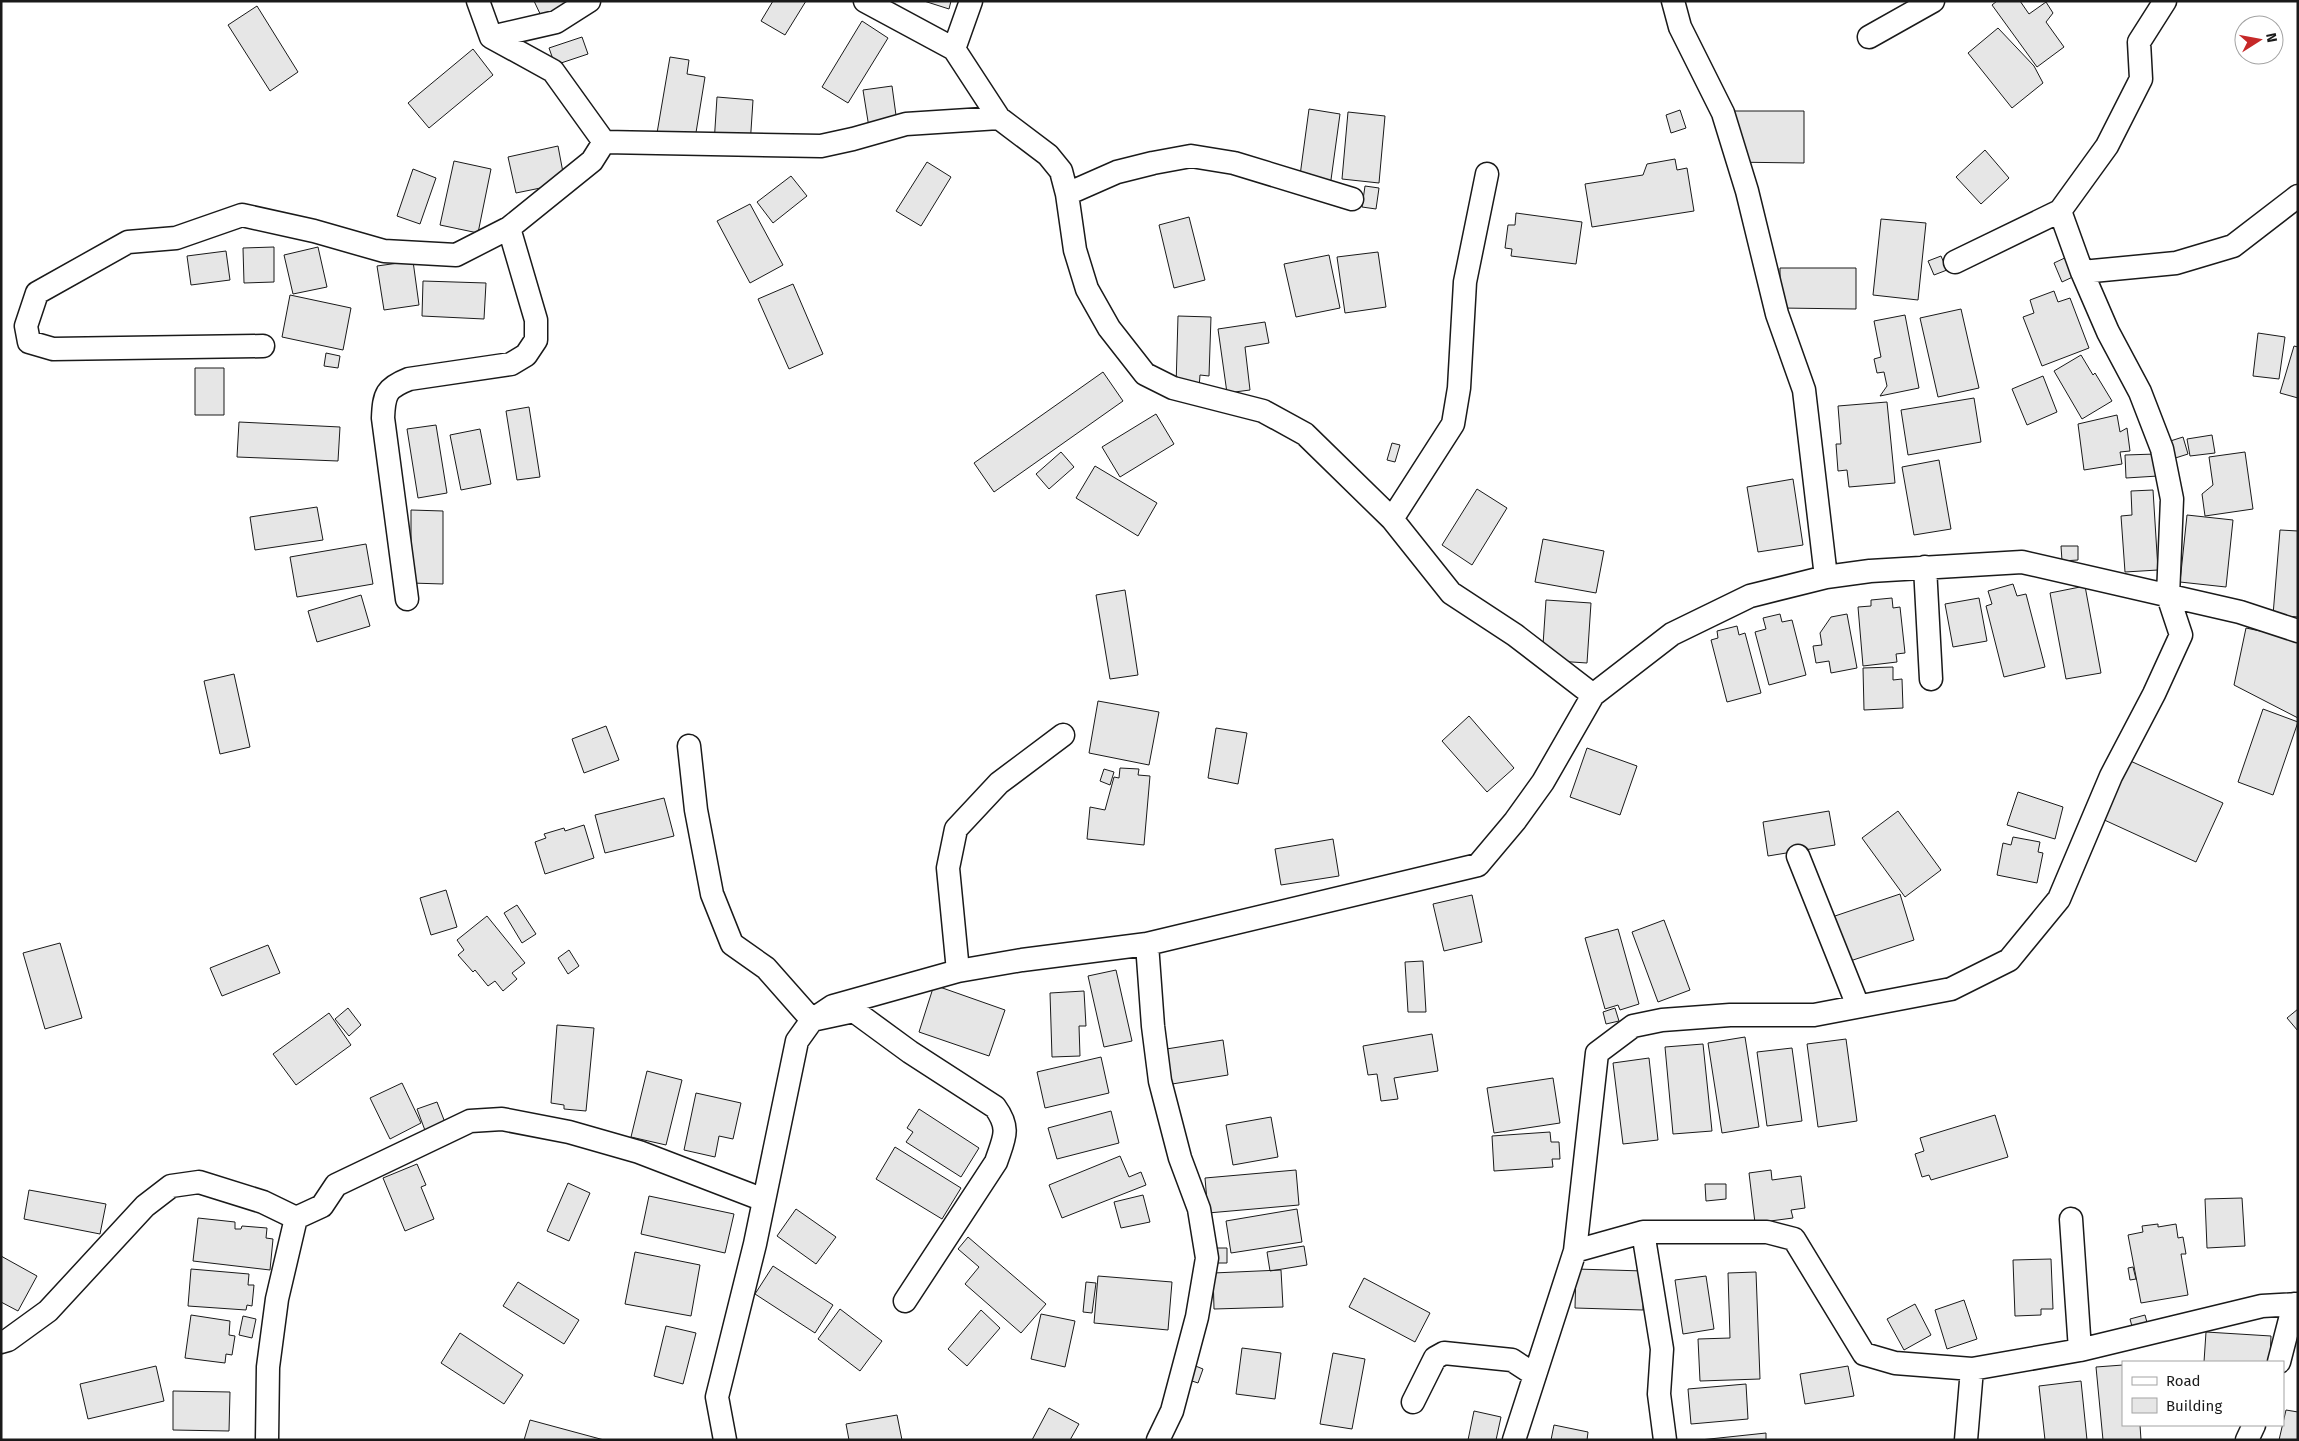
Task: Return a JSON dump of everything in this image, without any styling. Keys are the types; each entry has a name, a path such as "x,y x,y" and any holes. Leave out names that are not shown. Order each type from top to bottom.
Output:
{"street":[{"path":"478,1 490,37 553,71 604,142"},
{"path":"490,37 556,22 588,1"},
{"path":"864,1 954,49 999,118 1048,155 1061,171 1067,194 1075,250 1087,289 1109,328 1145,374 1173,388 1262,412 1305,434 1392,519 1451,592 1515,635 1593,695"},
{"path":"954,49 971,1"},
{"path":"1673,1 1680,27 1722,113 1747,191 1777,314 1804,390 1826,577"},
{"path":"1869,36 1933,1"},
{"path":"1954,262 2060,211 2107,146 2141,79 2139,42 2165,1"},
{"path":"604,142 821,146 906,124 999,118"},
{"path":"264,346 53,349 29,342 26,326 37,292 128,242 176,238 242,215 314,231 384,251 456,255 509,228 592,161 604,142"},
{"path":"1067,194 1117,172 1191,156 1234,163 1352,200"},
{"path":"1392,519 1453,424 1460,388 1464,282 1487,174"},
{"path":"2082,272 2176,263 2233,246 2298,196"},
{"path":"1514,1440 1575,1251 1597,1053 1633,1026 1662,1020 1730,1014 1814,1015 1951,989 2010,960 2059,899 2111,776 2154,694 2181,635 2168,596 2172,499 2162,449 2140,392 2108,332 2082,272 2060,211"},
{"path":"407,599 383,418 384,398 394,385 409,379 511,364 526,355 536,340 536,320 509,228"},
{"path":"725,1440 717,1397 735,1331 797,1041 812,1020 834,1006 958,971 1022,960 1147,944 1478,865 1515,821 1543,782 1593,695 1672,634 1750,596 1826,577 1924,567 2022,562 2240,612 2298,631"},
{"path":"1924,567 1931,679"},
{"path":"958,971 948,868 956,829 999,783 1063,736"},
{"path":"689,746 696,810 712,894 732,944 766,968 812,1020"},
{"path":"1798,856 1858,1006"},
{"path":"1147,944 1153,1026 1160,1081 1180,1158 1199,1209 1207,1258 1197,1317 1172,1411 1158,1440"},
{"path":"812,1020 854,1011 910,1052 995,1106 1004,1120 1005,1136 996,1162 905,1301"},
{"path":"296,1218 322,1206 336,1185 470,1121 502,1119 569,1132 639,1152 764,1200"},
{"path":"1,1342 8,1340 48,1311 145,1206 171,1186 199,1182 263,1202 296,1218"},
{"path":"267,1440 268,1367 277,1299 296,1218"},
{"path":"2071,1219 2080,1350"},
{"path":"1575,1251 1643,1232 1767,1232 1794,1239 1864,1354 1895,1364 1972,1369 2080,1350 2262,1306 2296,1304 2279,1361"},
{"path":"1643,1232 1662,1350 1659,1394 1666,1440"},
{"path":"1413,1402 1435,1358 1444,1353 1512,1360 1535,1375"},
{"path":"1966,1440 1972,1369"},
{"path":"2247,1440 2254,1426"}],"building":[{"path":"534,1 575,1 543,20"},
{"path":"773,1 806,1 785,35 761,21"},
{"path":"924,1 951,1 949,9"},
{"path":"1997,1 2020,1 2029,14 2046,2 2053,13 2046,22 2064,47 2037,67 1992,5"},
{"path":"257,6 298,72 270,91 228,25"},
{"path":"862,21 888,38 848,103 822,87"},
{"path":"1998,28 2034,66 2043,83 2012,108 1968,53"},
{"path":"582,37 588,54 555,65 549,48"},
{"path":"473,49 493,75 429,128 408,103"},
{"path":"670,57 689,60 687,74 705,77 694,145 656,139"},
{"path":"892,86 898,130 870,134 863,90"},
{"path":"717,97 753,100 750,146 714,144"},
{"path":"1309,109 1340,114 1330,187 1299,183"},
{"path":"1680,110 1686,128 1671,133 1666,115"},
{"path":"1726,111 1804,111 1804,163 1726,162"},
{"path":"1348,112 1385,116 1379,183 1342,179"},
{"path":"558,146 565,183 516,193 508,157"},
{"path":"1985,150 2009,178 1981,204 1956,177"},
{"path":"1675,159 1677,170 1687,168 1694,211 1592,227 1585,184 1643,175 1647,164"},
{"path":"454,161 491,169 478,233 440,225"},
{"path":"927,162 951,177 921,226 896,211"},
{"path":"413,169 436,178 420,224 397,216"},
{"path":"791,176 807,196 773,223 757,202"},
{"path":"1365,186 1379,188 1376,209 1362,207"},
{"path":"750,204 783,265 750,283 717,221"},
{"path":"1516,213 1582,222 1576,264 1511,256 1512,249 1505,248 1508,225 1515,225"},
{"path":"1189,217 1205,280 1174,288 1159,225"},
{"path":"1881,219 1926,223 1918,300 1873,295"},
{"path":"274,247 274,282 244,283 243,248"},
{"path":"318,247 327,287 293,294 284,255"},
{"path":"226,251 230,280 191,285 187,256"},
{"path":"1378,252 1386,307 1345,313 1337,257"},
{"path":"1329,255 1340,308 1296,317 1284,264"},
{"path":"1941,256 1947,270 1934,275 1928,261"},
{"path":"2069,256 2077,275 2062,282 2054,263"},
{"path":"413,261 419,305 384,310 377,266"},
{"path":"1780,268 1856,268 1856,309 1780,308"},
{"path":"423,281 486,283 484,319 422,316"},
{"path":"793,284 823,354 789,369 758,299"},
{"path":"2054,291 2058,302 2070,298 2089,348 2042,366 2023,317 2034,313 2030,300"},
{"path":"290,295 351,308 343,350 282,337"},
{"path":"1961,309 1979,388 1938,397 1920,318"},
{"path":"1905,315 1919,388 1880,396 1887,386 1884,372 1877,373 1874,359 1881,357 1874,321"},
{"path":"1178,316 1211,317 1209,376 1200,375 1199,388 1176,387"},
{"path":"1265,322 1269,343 1245,347 1250,390 1227,393 1218,329"},
{"path":"2258,333 2285,337 2279,379 2253,376"},
{"path":"2294,346 2298,347 2298,398 2280,393"},
{"path":"326,353 340,356 338,368 324,366"},
{"path":"2081,355 2093,375 2095,373 2112,401 2082,419 2054,371"},
{"path":"195,368 224,368 224,415 195,415"},
{"path":"1103,372 1123,401 994,492 974,463"},
{"path":"2043,376 2057,412 2027,425 2012,389"},
{"path":"1974,398 1981,442 1908,455 1901,410"},
{"path":"1887,402 1895,483 1849,487 1847,470 1838,471 1836,444 1841,444 1838,406"},
{"path":"529,407 540,477 517,480 506,411"},
{"path":"1156,414 1174,444 1120,477 1102,447"},
{"path":"2117,415 2120,432 2127,428 2130,451 2120,452 2122,464 2084,470 2078,424"},
{"path":"239,422 340,427 338,461 237,457"},
{"path":"436,425 447,493 418,498 407,429"},
{"path":"480,429 491,484 461,490 450,435"},
{"path":"2212,435 2215,453 2190,456 2187,439"},
{"path":"2183,437 2188,454 2169,460 2164,443"},
{"path":"1392,443 1400,445 1395,462 1387,460"},
{"path":"1061,452 1074,467 1049,489 1036,474"},
{"path":"2245,452 2253,509 2205,516 2202,494 2213,485 2209,457"},
{"path":"2156,454 2158,476 2126,478 2125,455"},
{"path":"1939,460 1951,529 1914,535 1902,467"},
{"path":"1095,466 1157,503 1138,536 1076,498"},
{"path":"1793,479 1803,545 1758,552 1747,487"},
{"path":"1477,489 1507,508 1472,565 1442,545"},
{"path":"2153,490 2158,570 2125,572 2121,516 2132,515 2131,491"},
{"path":"317,507 323,540 255,550 250,517"},
{"path":"411,510 443,511 443,584 411,583"},
{"path":"2187,515 2233,520 2226,587 2180,582"},
{"path":"2280,530 2298,531 2298,617 2273,615"},
{"path":"1543,539 1604,551 1596,593 1535,582"},
{"path":"366,544 373,584 297,597 290,557"},
{"path":"2061,546 2078,546 2078,560 2062,561"},
{"path":"2013,584 2017,596 2026,594 2045,667 2004,677 1986,606 1992,604 1988,591"},
{"path":"2085,586 2101,673 2066,679 2050,593"},
{"path":"1125,590 1138,675 1110,679 1096,595"},
{"path":"361,595 370,626 317,642 308,611"},
{"path":"1892,598 1893,608 1900,607 1905,653 1896,654 1897,662 1863,666 1858,607 1871,606 1871,600"},
{"path":"1979,598 1987,641 1953,647 1945,604"},
{"path":"1546,600 1591,603 1587,663 1542,660"},
{"path":"1780,614 1782,622 1792,620 1806,675 1769,685 1755,632 1766,629 1763,618"},
{"path":"1847,614 1857,668 1831,673 1829,661 1816,663 1813,646 1822,645 1820,633 1831,617"},
{"path":"1737,626 1739,635 1745,633 1761,693 1727,702 1711,640 1718,638 1717,631"},
{"path":"2246,628 2298,639 2298,718 2234,685"},
{"path":"1893,667 1893,680 1902,679 1903,708 1864,710 1863,668"},
{"path":"234,674 250,747 220,754 204,681"},
{"path":"1098,701 1159,712 1149,765 1089,753"},
{"path":"2263,709 2298,722 2273,795 2238,782"},
{"path":"1469,716 1514,768 1487,792 1442,741"},
{"path":"606,726 619,760 584,773 572,739"},
{"path":"1216,728 1247,733 1238,784 1208,778"},
{"path":"1587,748 1637,766 1620,815 1570,797"},
{"path":"2126,759 2223,803 2196,862 2100,818"},
{"path":"1120,768 1139,769 1138,775 1150,776 1144,845 1087,839 1090,807 1105,810 1114,777 1119,778"},
{"path":"1104,769 1114,772 1110,785 1100,781"},
{"path":"2018,792 2063,807 2055,839 2007,825"},
{"path":"664,798 674,836 605,853 595,815"},
{"path":"1829,811 1835,845 1768,856 1763,822"},
{"path":"1898,811 1941,870 1905,897 1862,838"},
{"path":"584,825 594,858 545,874 535,842 546,838 544,834 564,828 565,831"},
{"path":"2013,837 2040,842 2038,852 2043,853 2037,883 1997,875 2003,843 2011,845"},
{"path":"1333,839 1339,876 1281,885 1275,849"},
{"path":"446,890 457,927 431,935 420,898"},
{"path":"1900,894 1914,940 1847,962 1832,917"},
{"path":"1472,895 1482,942 1444,951 1433,904"},
{"path":"517,905 536,934 522,943 504,913"},
{"path":"487,916 525,963 512,973 517,979 503,991 495,981 488,986 475,970 473,972 458,955 464,950 457,940"},
{"path":"1664,920 1690,990 1658,1002 1632,932"},
{"path":"1618,929 1639,1004 1620,1010 1618,1005 1605,1009 1585,938"},
{"path":"60,943 82,1018 45,1029 23,953"},
{"path":"268,945 280,973 222,996 210,968"},
{"path":"569,950 579,966 568,974 558,958"},
{"path":"1423,961 1426,1012 1408,1012 1405,962"},
{"path":"1116,970 1132,1041 1104,1047 1088,976"},
{"path":"934,985 1005,1010 989,1056 919,1032"},
{"path":"1084,991 1086,1026 1079,1026 1080,1056 1052,1057 1050,993"},
{"path":"348,1008 361,1025 349,1036 335,1019"},
{"path":"1615,1008 1619,1021 1606,1024 1603,1012"},
{"path":"2298,1009 2298,1031 2287,1018"},
{"path":"329,1013 351,1045 296,1085 273,1054"},
{"path":"557,1025 594,1028 586,1111 564,1109 564,1105 551,1103"},
{"path":"1432,1034 1438,1071 1394,1078 1398,1099 1381,1101 1377,1074 1368,1075 1363,1046"},
{"path":"1745,1037 1759,1127 1722,1133 1708,1043"},
{"path":"1846,1039 1857,1121 1818,1127 1807,1044"},
{"path":"1223,1040 1228,1075 1166,1085 1160,1050"},
{"path":"1703,1044 1712,1131 1673,1134 1665,1047"},
{"path":"1792,1048 1802,1121 1767,1126 1757,1052"},
{"path":"1101,1057 1109,1093 1045,1108 1037,1072"},
{"path":"1649,1058 1658,1140 1623,1144 1613,1063"},
{"path":"647,1071 682,1080 666,1145 631,1137"},
{"path":"1553,1078 1560,1123 1494,1133 1487,1088"},
{"path":"402,1083 421,1123 390,1139 370,1098"},
{"path":"696,1093 741,1103 733,1139 719,1136 715,1157 684,1150"},
{"path":"437,1102 446,1125 426,1133 417,1109"},
{"path":"919,1109 979,1148 961,1177 906,1142 913,1132 907,1128"},
{"path":"1111,1111 1119,1143 1057,1159 1048,1128"},
{"path":"1995,1115 2008,1157 1931,1180 1929,1175 1922,1177 1915,1154 1924,1151 1920,1138"},
{"path":"1271,1117 1278,1157 1233,1165 1226,1125"},
{"path":"1550,1132 1551,1142 1559,1142 1560,1159 1552,1159 1553,1167 1494,1171 1492,1136"},
{"path":"895,1147 961,1188 942,1219 876,1179"},
{"path":"1120,1156 1129,1177 1141,1172 1146,1185 1062,1218 1049,1185"},
{"path":"417,1164 426,1185 421,1187 434,1219 405,1231 383,1178"},
{"path":"1296,1170 1299,1205 1208,1213 1205,1178"},
{"path":"1771,1170 1772,1180 1801,1176 1805,1208 1791,1210 1793,1218 1755,1223 1749,1173"},
{"path":"568,1183 590,1193 569,1241 547,1231"},
{"path":"1705,1184 1726,1184 1726,1199 1706,1201"},
{"path":"29,1190 106,1204 100,1234 24,1219"},
{"path":"1143,1195 1150,1222 1121,1228 1114,1202"},
{"path":"649,1196 734,1214 725,1253 641,1234"},
{"path":"2242,1198 2245,1246 2207,1248 2205,1199"},
{"path":"796,1209 836,1237 816,1264 777,1236"},
{"path":"1297,1209 1302,1242 1231,1253 1226,1221"},
{"path":"198,1218 235,1222 235,1229 241,1229 242,1226 267,1228 266,1238 273,1239 270,1270 193,1261"},
{"path":"2158,1224 2158,1227 2176,1224 2178,1238 2183,1237 2186,1254 2181,1254 2188,1295 2141,1303 2128,1235 2143,1232 2142,1226"},
{"path":"968,1237 1046,1304 1021,1333 965,1284 979,1267 958,1249"},
{"path":"1304,1246 1307,1265 1270,1271 1267,1252"},
{"path":"1215,1248 1227,1248 1227,1263 1215,1263"},
{"path":"635,1252 700,1265 691,1316 625,1304"},
{"path":"1,1256 37,1276 18,1311 1,1302"},
{"path":"2051,1259 2053,1309 2041,1309 2041,1315 2015,1316 2013,1260"},
{"path":"773,1266 833,1305 815,1333 755,1294"},
{"path":"2133,1267 2136,1279 2130,1280 2128,1268"},
{"path":"191,1269 249,1274 248,1285 254,1285 252,1306 247,1305 246,1310 188,1306"},
{"path":"1576,1269 1644,1271 1643,1310 1575,1308"},
{"path":"1281,1270 1283,1307 1214,1309 1213,1273"},
{"path":"1756,1272 1760,1379 1700,1381 1698,1339 1730,1338 1728,1273"},
{"path":"1098,1276 1172,1282 1168,1330 1094,1323"},
{"path":"1706,1276 1714,1329 1683,1334 1675,1280"},
{"path":"1364,1278 1430,1313 1415,1342 1349,1307"},
{"path":"518,1282 579,1320 564,1344 503,1306"},
{"path":"1086,1282 1096,1283 1092,1313 1083,1312"},
{"path":"1964,1300 1977,1339 1947,1349 1935,1310"},
{"path":"1915,1304 1931,1335 1904,1350 1887,1319"},
{"path":"840,1309 882,1341 860,1371 818,1339"},
{"path":"981,1310 1000,1328 967,1366 948,1349"},
{"path":"1041,1314 1075,1321 1065,1367 1031,1359"},
{"path":"191,1315 230,1321 229,1335 235,1336 232,1355 226,1354 225,1363 185,1358"},
{"path":"2145,1315 2149,1330 2134,1334 2130,1319"},
{"path":"243,1316 256,1319 252,1338 239,1335"},
{"path":"666,1326 696,1333 683,1384 654,1376"},
{"path":"2206,1332 2271,1336 2270,1361 2204,1361"},
{"path":"460,1333 523,1375 504,1404 441,1363"},
{"path":"1242,1348 1281,1353 1275,1399 1236,1394"},
{"path":"1333,1353 1365,1359 1352,1429 1320,1424"},
{"path":"1188,1363 1203,1369 1198,1383 1183,1378"},
{"path":"2122,1365 2122,1426 2140,1426 2141,1440 2103,1440 2096,1367"},
{"path":"156,1366 164,1401 88,1419 80,1384"},
{"path":"1848,1366 1854,1396 1805,1404 1800,1374"},
{"path":"2081,1381 2087,1440 2045,1440 2039,1386"},
{"path":"1746,1384 1748,1419 1691,1424 1688,1389"},
{"path":"173,1391 230,1392 229,1431 173,1430"},
{"path":"1049,1408 1079,1424 1070,1440 1032,1440"},
{"path":"2286,1410 2298,1412 2298,1440 2279,1440 2282,1426 2284,1426"},
{"path":"1474,1411 1501,1417 1496,1440 1468,1440"},
{"path":"897,1415 902,1440 849,1440 846,1424"},
{"path":"530,1420 604,1440 524,1440"},
{"path":"1554,1425 1588,1432 1587,1440 1551,1440"},
{"path":"1766,1433 1766,1440 1700,1440"}]}
